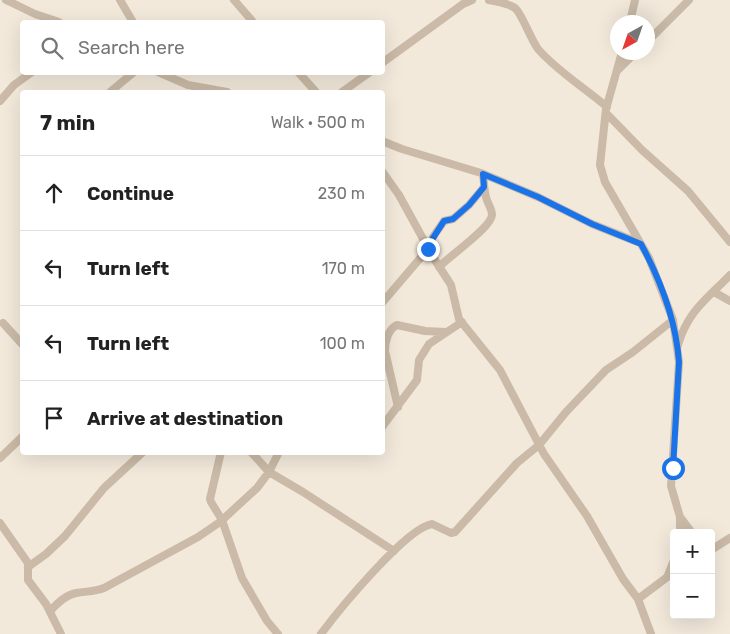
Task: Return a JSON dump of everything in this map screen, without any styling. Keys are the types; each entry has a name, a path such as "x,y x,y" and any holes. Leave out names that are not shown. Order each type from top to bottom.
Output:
{"street":[{"path":"6,0 26,10 54,20"},
{"path":"120,0 132,20"},
{"path":"234,0 251,20"},
{"path":"385,61 463,4 472,0"},
{"path":"489,0 516,9 529,34 542,52 607,110 642,150 688,191 730,241"},
{"path":"632,15 635,0"},
{"path":"655,34 688,0"},
{"path":"620,60 607,110 600,165 602,174 641,244 658,280 673,320 678,347 678,380 671,486 680,517 680,529"},
{"path":"617,71 628,60"},
{"path":"0,101 14,86 28,75"},
{"path":"112,90 130,75"},
{"path":"166,75 188,85 216,90"},
{"path":"301,75 314,90"},
{"path":"345,90 366,75"},
{"path":"385,142 483,174 538,197 592,224 641,244"},
{"path":"439,266 464,246 489,222 492,215 486,199 483,174"},
{"path":"385,175 399,195 428,249 454,291 457,314 500,370 539,445 587,516 623,578 638,599 651,634"},
{"path":"385,299 428,249 444,221 453,219 469,205 484,187"},
{"path":"678,347 686,322 695,310 730,275"},
{"path":"714,292 730,301"},
{"path":"321,634 336,613 394,551 420,529 428,525 436,525 451,533 455,532 517,463 539,445 566,412 606,370 633,352 673,320"},
{"path":"385,423 417,380 419,360 422,353 429,344 462,322"},
{"path":"3,323 20,342"},
{"path":"398,408 385,351 385,345 391,328 397,325 446,332"},
{"path":"0,458 20,439"},
{"path":"28,567 46,554 65,536 104,488 136,455"},
{"path":"220,455 210,499 222,520 242,578 276,634"},
{"path":"254,455 269,472 394,551"},
{"path":"50,611 64,598 72,594 104,588 198,537 222,520 250,496 269,472 278,455"},
{"path":"680,517 689,529"},
{"path":"0,523 28,563 28,580 50,611 61,634"},
{"path":"715,547 730,538"},
{"path":"638,599 670,575"}],"route":[{"path":"428,249 444,221 453,219 469,205 484,187 483,174 538,197 592,224 641,244 649,258 673,320 678,347 679,362 675,406 673,468"}]}
